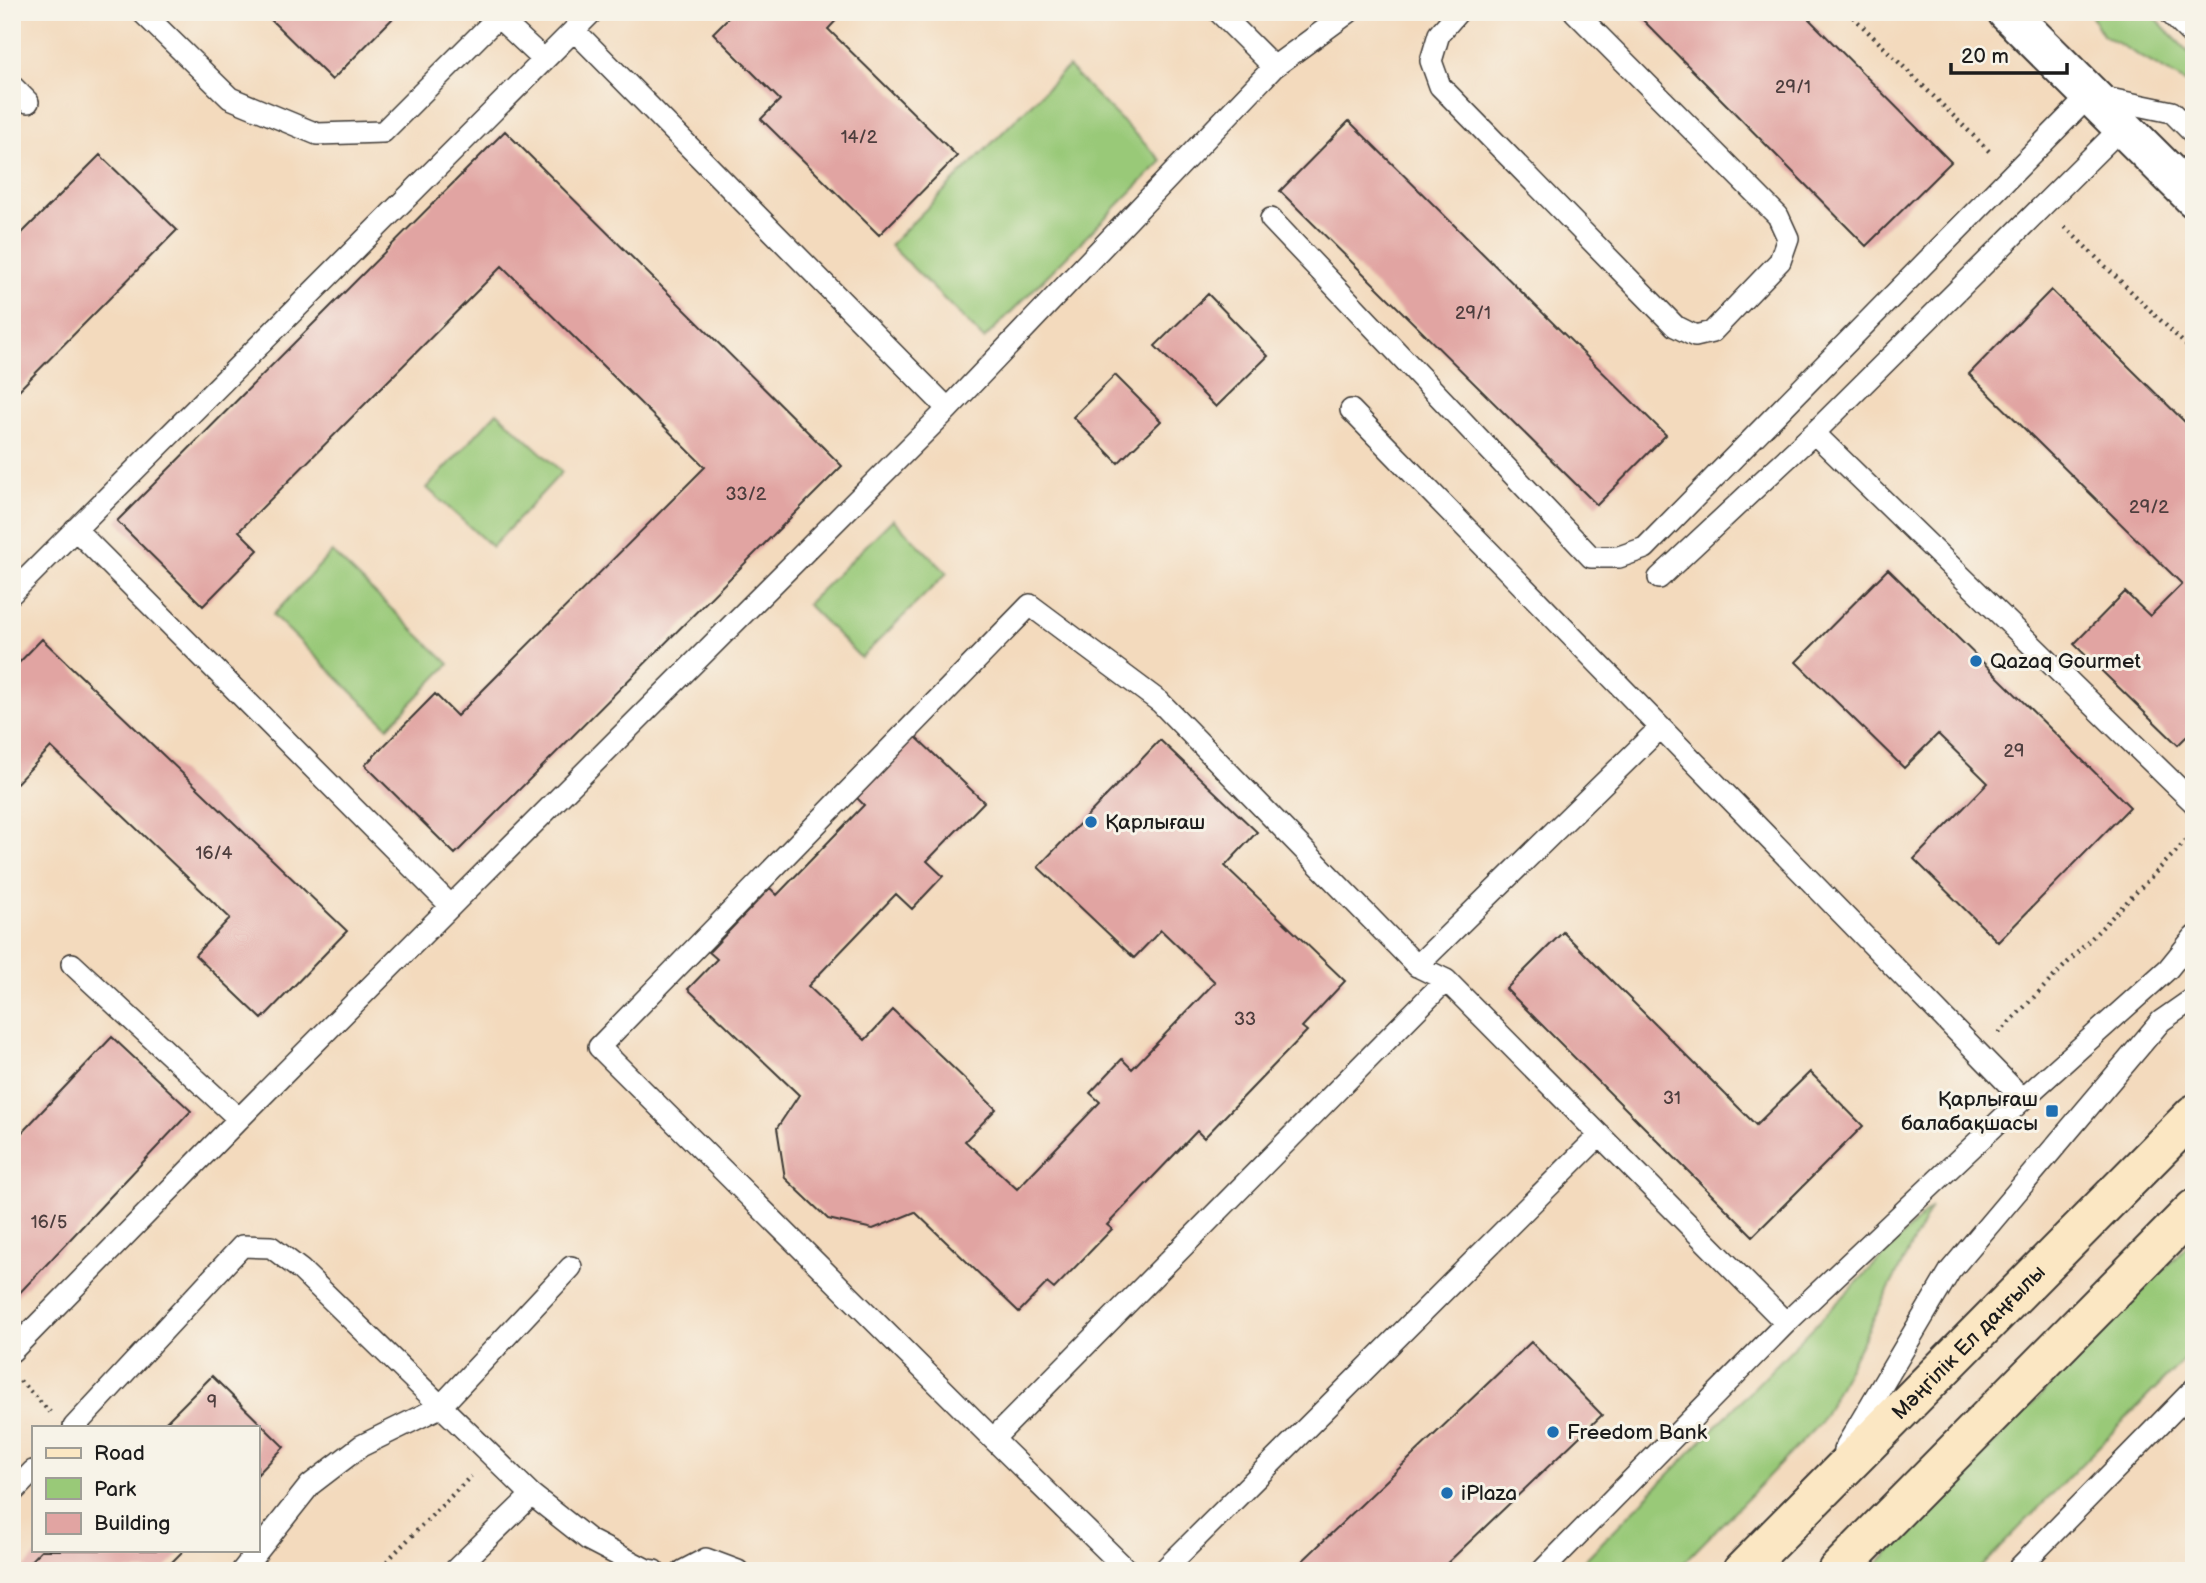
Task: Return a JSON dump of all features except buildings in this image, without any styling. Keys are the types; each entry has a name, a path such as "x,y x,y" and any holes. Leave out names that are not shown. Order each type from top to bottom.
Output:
{"main road":[{"name":"Мәңгілік Ел даңғылы","path":"1742,1571 2194,1114"},
{"path":"1837,1571 2194,1209"}],"street":[{"path":"2007,12 2194,198"}],"lane":[{"path":"142,12 230,98 317,134 383,132 501,14 544,60"},
{"path":"12,593 592,12"},
{"path":"1219,12 1273,67"},
{"path":"12,1351 239,1119 947,409 1273,67 1349,12"},
{"path":"1458,12 1439,34 1431,61 1440,86 1675,326 1695,336 1712,332 1780,261 1788,238 1779,216 1575,12"},
{"path":"2169,12 2194,37"},
{"path":"574,30 947,409"},
{"path":"12,86 28,102"},
{"path":"1270,219 1591,556 1619,557 1644,548 2090,94 2172,112 2194,134"},
{"path":"1659,578 1814,433 2122,127"},
{"path":"1351,410 2023,1099"},
{"path":"1814,433 2194,803"},
{"path":"75,529 451,906"},
{"path":"1128,1571 599,1046 1030,605 1160,702 1417,966 1446,980 1786,1323"},
{"path":"1417,966 1660,728"},
{"path":"1542,1571 1786,1323 2023,1099 2168,969 2194,937"},
{"path":"2168,969 2194,958"},
{"path":"72,964 239,1119"},
{"path":"993,1439 1446,980"},
{"path":"1819,1493 1950,1271 2161,1021 2194,998"},
{"path":"1163,1571 1600,1135"},
{"path":"65,1423 242,1246 271,1247 301,1270 532,1495 589,1540 647,1570 654,1571"},
{"path":"259,1550 310,1485 361,1446 440,1407 571,1267"},
{"path":"2016,1571 2194,1390"},
{"path":"12,1493 32,1472"},
{"path":"454,1571 532,1495"},
{"path":"242,1571 257,1552"},
{"path":"683,1571 706,1559 738,1571"}],"path":[{"path":"1979,1054 2194,833"},
{"path":"12,1373 65,1423"},
{"path":"377,1571 491,1456"}],"green space":[{"path":"2089,12 2149,12 2194,58 2194,87 2103,35"},
{"path":"1068,67 1162,161 984,339 890,245"},
{"path":"497,412 562,472 492,547 427,488"},
{"path":"893,519 947,573 861,658 807,604"},
{"path":"332,552 449,664 388,727 273,615"},
{"path":"1931,1207 1820,1423 1676,1571 1574,1571"},
{"path":"2194,1238 2194,1349 1977,1571 1870,1571"}],"place":[{"name":"Qazaq Gourmet","path":"1976,661"},
{"name":"Қарлығаш","path":"1091,822"},
{"name":"Қарлығаш балабақшасы","path":"2052,1111"},
{"name":"Freedom Bank","path":"1553,1432"},
{"name":"iPlaza","path":"1447,1493"}]}
